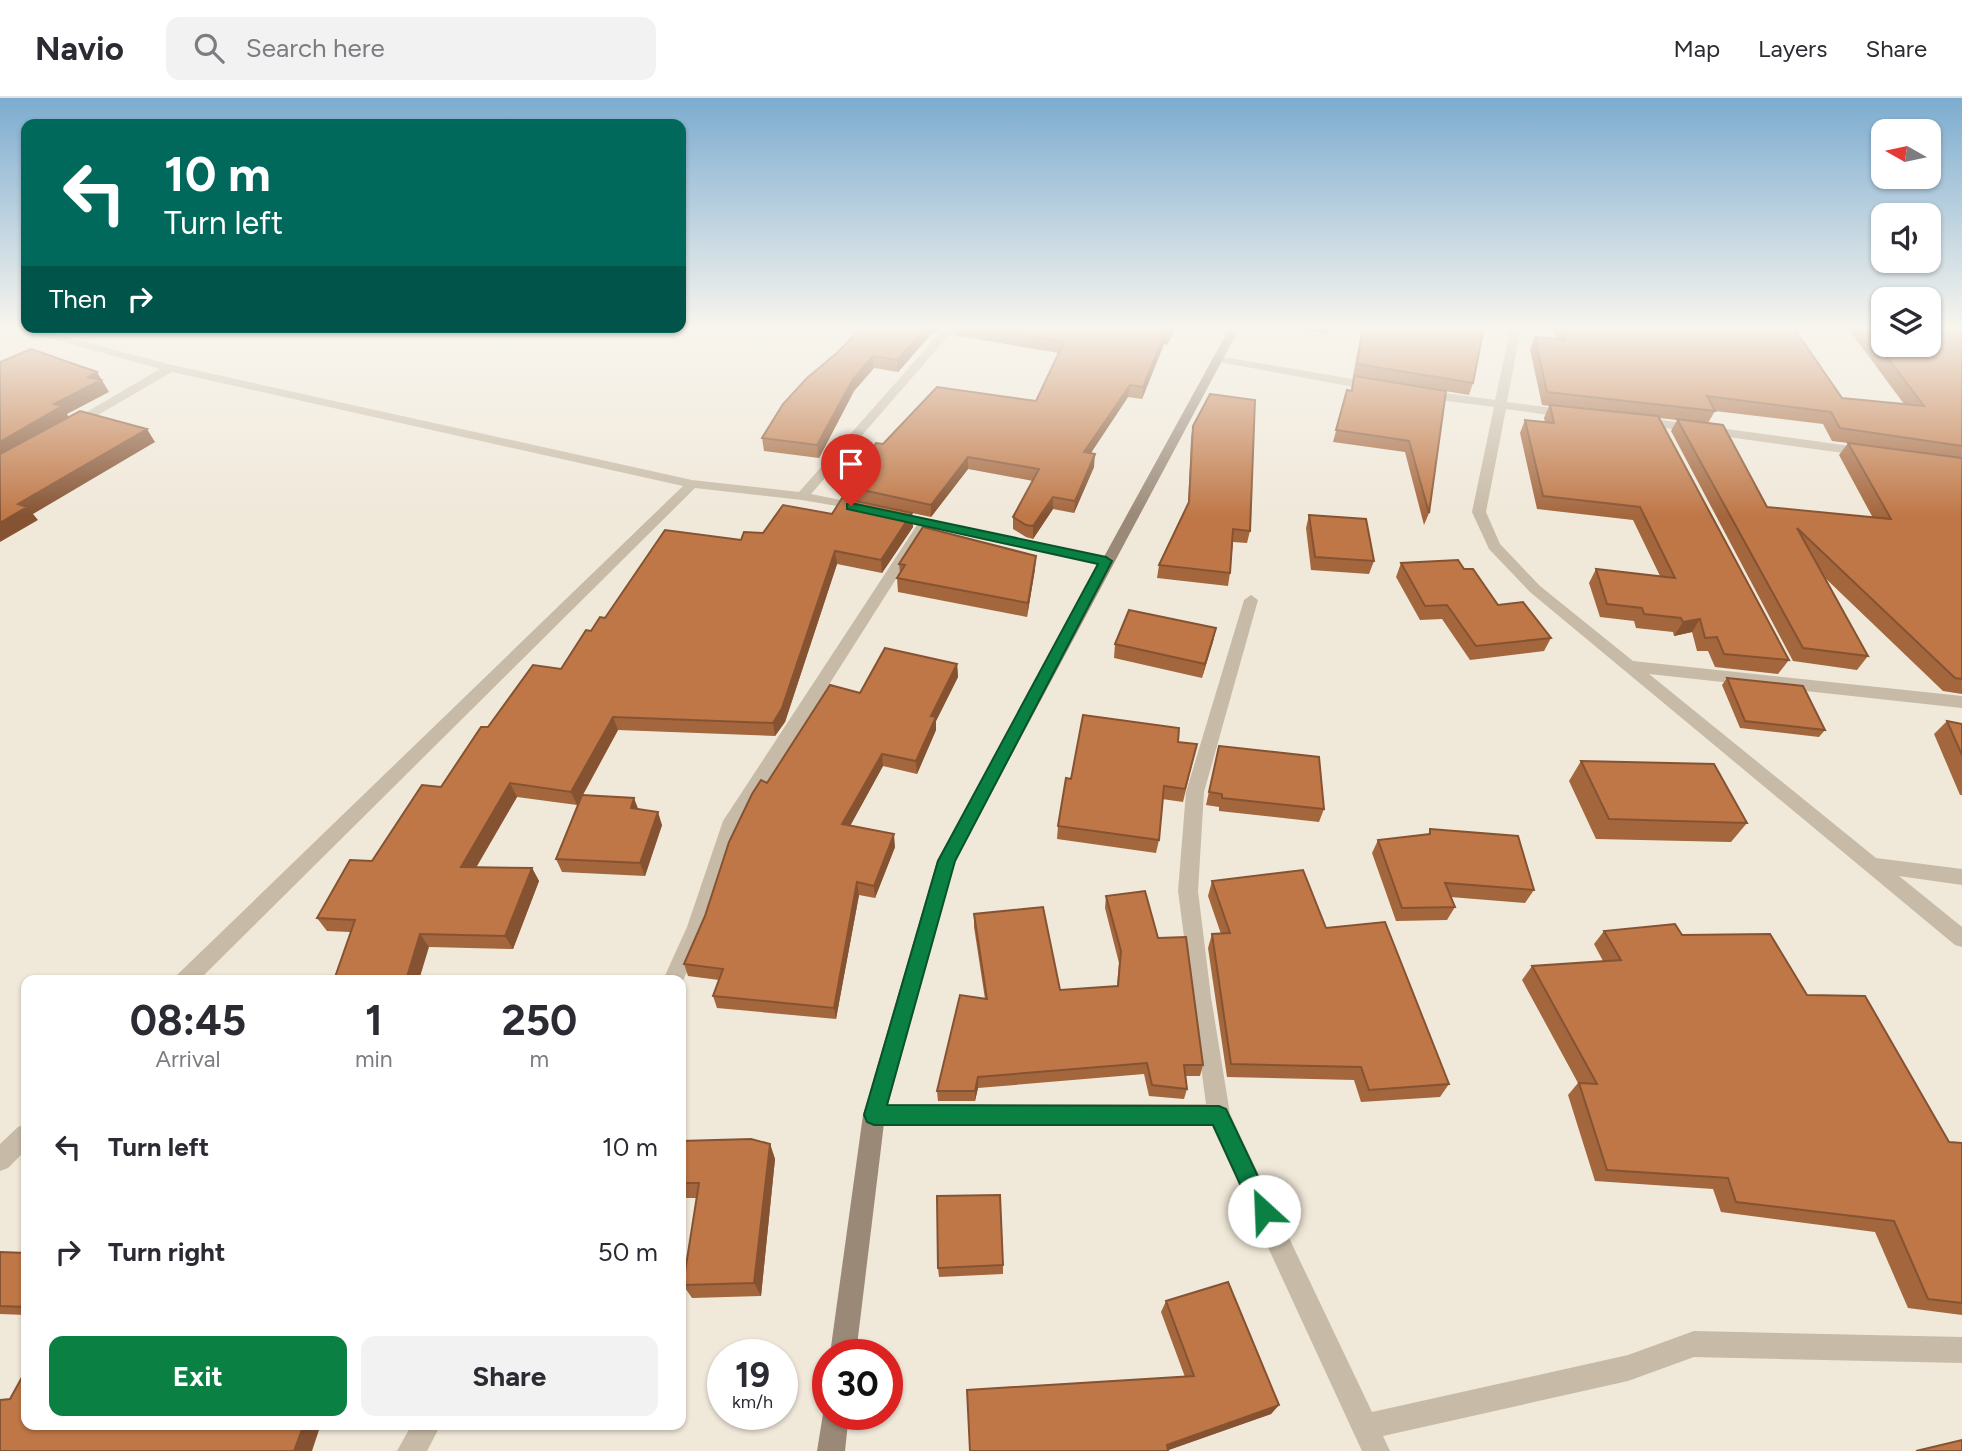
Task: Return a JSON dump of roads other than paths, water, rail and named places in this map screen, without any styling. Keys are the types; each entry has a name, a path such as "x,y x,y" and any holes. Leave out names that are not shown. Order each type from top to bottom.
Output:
{"street":[{"path":"57,435 133,390"},
{"path":"270,390 692,484 802,496 1106,561"},
{"path":"802,496 895,390"},
{"path":"846,1339 874,1115 946,861 1200,390"},
{"path":"1505,390 1479,512 1494,546 1535,589 1962,939"},
{"path":"1413,393 1502,407 1579,415"},
{"path":"1631,420 1660,429 1882,454"},
{"path":"190,975 692,484"},
{"path":"675,975 697,927 729,826 926,523"},
{"path":"1251,600 1195,792 1188,891 1219,1115 1371,1439 1628,1368 1694,1344 1962,1350"},
{"path":"1629,666 1792,678 1962,702"},
{"path":"1873,865 1962,877"},
{"path":"874,1115 1219,1115"},
{"path":"0,1160 21,1140"},
{"path":"411,1451 424,1430"},
{"path":"831,1451 834,1430"}]}
